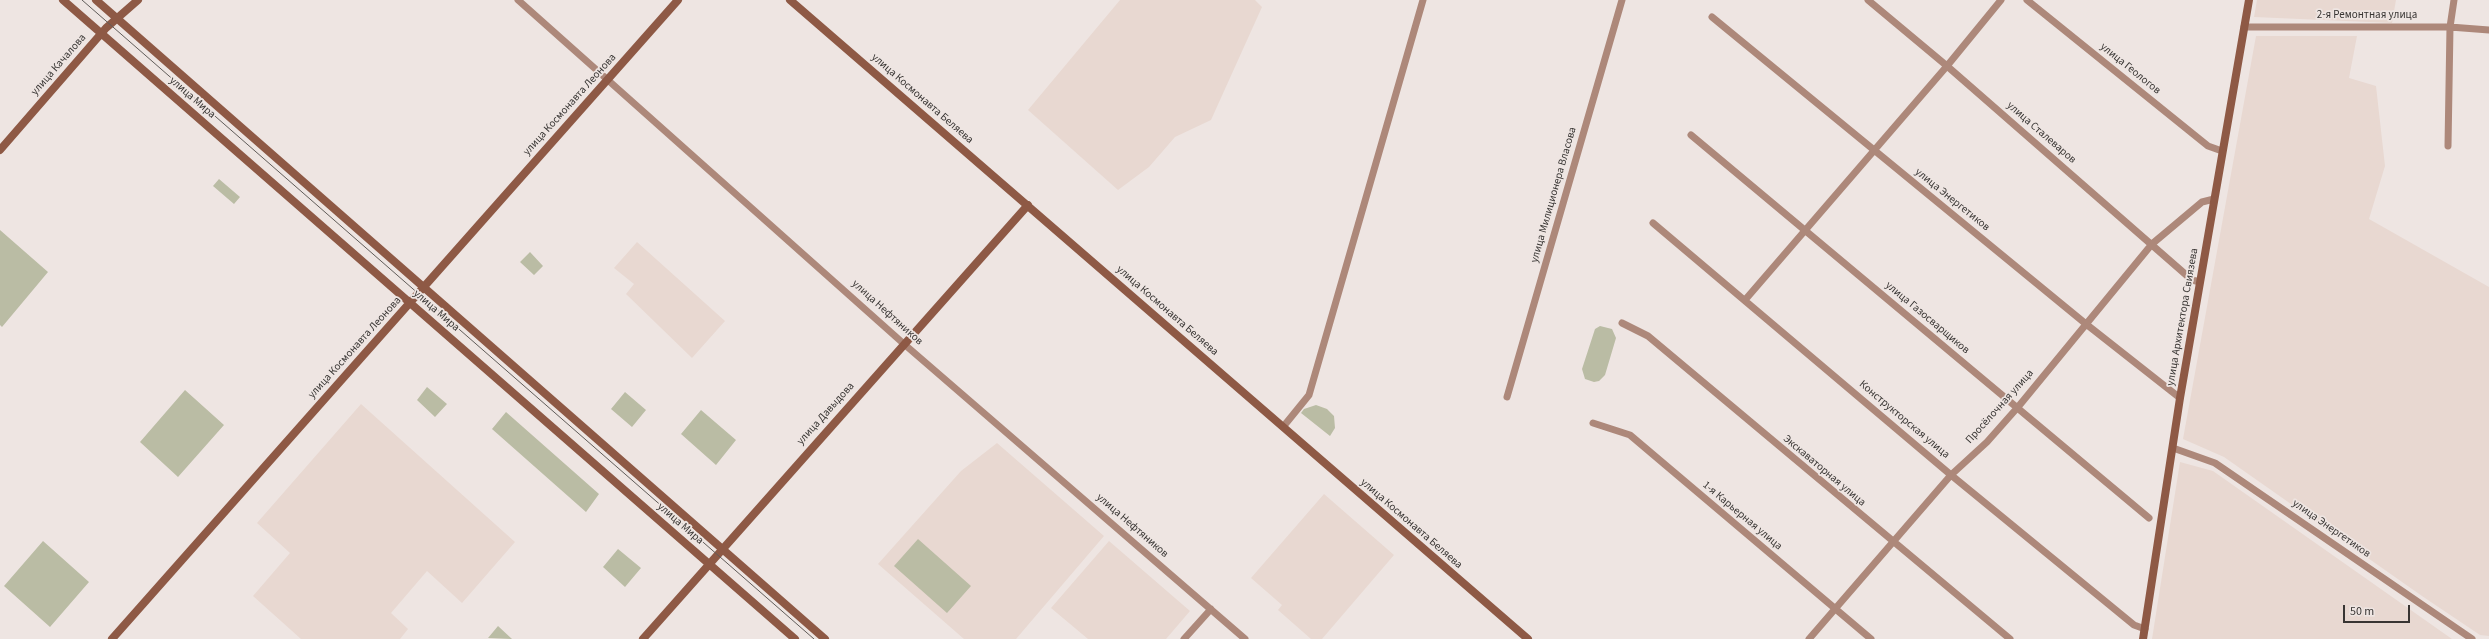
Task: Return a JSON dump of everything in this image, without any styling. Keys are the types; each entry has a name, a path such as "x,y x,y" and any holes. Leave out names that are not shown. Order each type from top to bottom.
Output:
{"main road":[{"name":"улица Мира","path":"63,0 795,639"},
{"name":"улица Мира","path":"96,0 826,639"},
{"name":"улица Качалова","path":"0,150 115,18 128,11 138,0"},
{"name":"улица Космонавта Леонова","path":"112,639 678,0"},
{"name":"улица Космонавта Беляева","path":"790,0 1528,639"},
{"name":"улица Архитектора Свиязева","path":"2143,639 2180,398 2249,0"},
{"name":"улица Давыдова","path":"643,639 1028,205"}],"street":[{"name":"улица Нефтяников","path":"518,0 904,344 1245,639"},
{"path":"1283,427 1308,395 1423,0"},
{"name":"улица Милиционера Власова","path":"1507,396 1622,0"},
{"name":"улица Сталеваров","path":"1868,0 1947,66 2192,280 2200,282"},
{"path":"1745,300 1947,66 2000,0"},
{"name":"улица Геологов","path":"2027,0 2208,146 2222,151"},
{"path":"2448,146 2450,28 2454,0"},
{"name":"улица Энергетиков","path":"1712,17 2086,324 2180,398"},
{"name":"2-я Ремонтная улица","path":"2244,27 2450,28 2489,30"},
{"name":"улица Газосварщиков","path":"1691,135 2149,518"},
{"name":"Просёлочная улица","path":"1809,639 1951,475 1987,442 2018,407 2152,244 2202,202 2214,199"},
{"name":"Конструкторская улица","path":"1653,223 1951,475 2134,625 2145,629"},
{"name":"Экскаваторная улица","path":"1622,323 1648,336 1892,542 2010,639"},
{"name":"1-я Карьерная улица","path":"1593,423 1630,435 1871,639"},
{"name":"улица Энергетиков","path":"2172,448 2215,463 2472,639"},
{"path":"1184,639 1211,609"}],"shaded area":[{"path":"1120,0 1255,0 1262,7 1211,120 1175,137 1149,167 1118,190 1028,110"},
{"path":"2257,0 2396,0 2392,23 2254,17"},
{"path":"2256,36 2357,36 2349,78 2376,86 2385,166 2369,219 2489,287 2489,636 2480,635 2422,596 2224,457 2183,439"},
{"path":"637,242 725,321 692,358 626,294 634,284 614,268"},
{"path":"361,404 515,542 462,603 427,571 391,613 408,629 400,639 301,639 253,596 290,553 257,523"},
{"path":"997,443 1104,536 1016,639 964,639 878,564 961,471"},
{"path":"2180,462 2213,471 2452,639 2152,639"},
{"path":"1324,494 1394,555 1322,639 1311,639 1278,610 1282,605 1251,578"},
{"path":"1109,541 1190,611 1166,639 1088,639 1051,608"}],"green space":[{"path":"219,179 240,197 234,204 213,186"},
{"path":"0,230 48,272 2,327 0,325"},
{"path":"530,252 543,266 534,275 520,262"},
{"path":"1600,326 1612,329 1616,338 1605,375 1599,381 1594,382 1585,379 1582,369 1595,329"},
{"path":"427,387 447,404 435,417 417,400"},
{"path":"185,390 224,425 178,477 140,442"},
{"path":"625,392 646,410 632,427 611,409"},
{"path":"1316,405 1327,409 1334,416 1335,428 1330,436 1301,413 1304,409"},
{"path":"701,410 736,440 716,465 681,434"},
{"path":"506,412 599,494 586,512 492,429"},
{"path":"918,539 971,586 947,613 894,566"},
{"path":"43,541 89,582 50,627 4,586"},
{"path":"618,549 641,568 625,587 603,567"},
{"path":"498,626 512,639 488,638"}],"tram line":[{"path":"82,0 814,639"}]}
